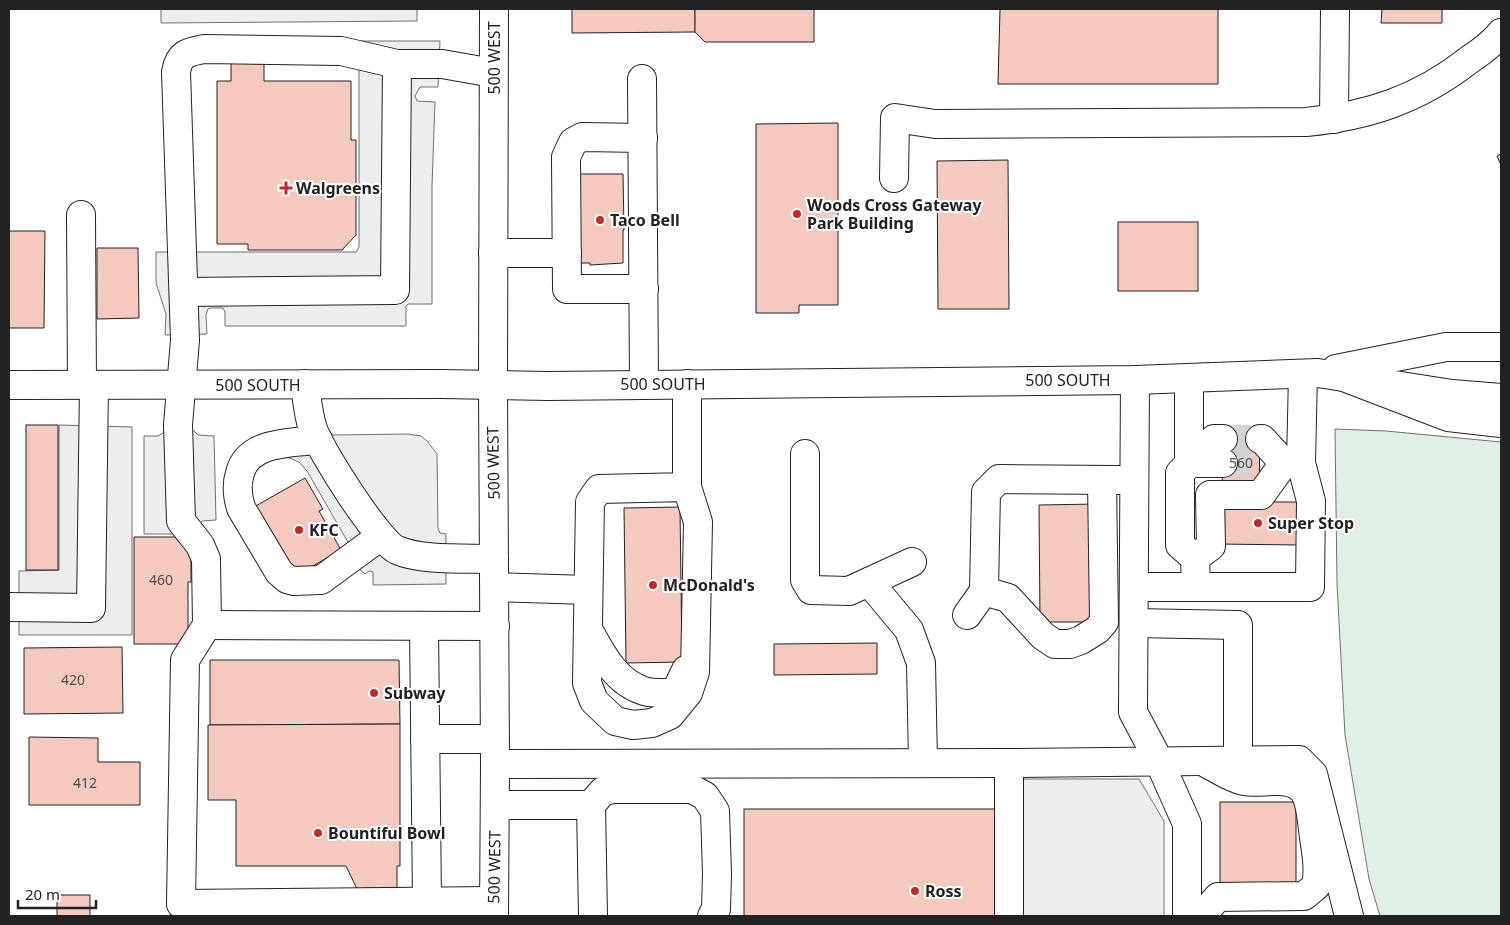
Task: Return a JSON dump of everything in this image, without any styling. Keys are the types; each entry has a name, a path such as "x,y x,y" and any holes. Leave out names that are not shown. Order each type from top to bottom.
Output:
{"main road":[{"name":"500 WEST","path":"494,9 494,909"},
{"path":"1334,119 1335,9"},
{"path":"894,178 895,118 935,124 1306,122 1334,119 1376,109 1418,94 1456,71 1493,42 1501,33"},
{"path":"494,73 442,64 397,64 341,52 204,49 183,55 178,62 176,72 185,340 178,425 181,521 200,545 206,559 207,625 185,660 181,904 192,910 427,902 494,909"},
{"path":"184,292 396,290 397,64"},
{"path":"642,79 644,384"},
{"path":"643,138 582,137 573,142 566,157 567,289 644,289"},
{"path":"9,607 91,608 88,385 80,215"},
{"path":"493,253 567,253"},
{"name":"500 SOUTH","path":"9,385 493,385 1189,379 1321,374 1446,347 1501,347"},
{"path":"1195,558 1211,546 1210,495 1261,495 1276,457 1321,374 1448,417 1501,423"},
{"name":"500 SOUTH","path":"1321,374 1452,394 1501,398"},
{"path":"1189,379 1189,464"},
{"path":"1135,380 1133,712 1187,824 1187,916"},
{"path":"305,384 313,429 318,440 353,499 394,550 413,556 494,559"},
{"path":"686,384 687,487 698,522 695,672 688,693 670,715 652,723 633,725 615,721 594,701 587,683 590,502 599,489 687,487"},
{"path":"318,440 266,447 245,461 241,469 237,487 241,508 279,572 287,579 294,581 321,580 381,536"},
{"path":"1196,586 1195,558 1180,545 1180,473 1189,464 1223,451"},
{"path":"805,454 805,580 811,590 849,591 912,562"},
{"path":"1134,587 1310,586 1311,501 1276,457"},
{"path":"967,615 984,591 986,492 999,479 1134,480"},
{"path":"984,591 1008,598 1043,636 1055,644 1070,644 1082,640 1097,630 1104,622 1102,480"},
{"path":"588,629 612,670 625,682 645,692 675,693 686,671 687,606 697,568"},
{"path":"869,582 909,630 921,663 922,763"},
{"path":"495,586 588,590"},
{"path":"1134,623 1238,624 1238,760"},
{"path":"207,625 495,626"},
{"path":"424,627 427,902"},
{"path":"425,739 495,751 922,763 1299,760 1313,774 1349,916"},
{"path":"1201,916 1218,897 1304,896 1316,886 1318,873 1310,808 1306,792 1298,785 1284,782 1242,781 1202,761"},
{"path":"1009,763 1009,916"},
{"path":"593,916 592,805 603,791 614,789 692,789 705,796 715,811 717,874 716,909 712,916"},
{"path":"495,805 592,805"}],"green space":[{"path":"1335,429 1386,431 1501,442 1501,916 1380,916 1369,879 1345,735 1337,584"}],"shaded area":[{"path":"161,9 417,9 417,21 161,23"},
{"path":"359,41 440,41 438,87 420,87 415,96 417,101 435,102 432,186 432,304 408,304 406,306 406,326 225,326 225,312 223,308 211,308 208,309 206,315 207,334 165,335 166,314 156,283 156,252 356,252 359,247"},
{"path":"59,425 132,427 132,635 19,635 19,571 59,570"},
{"path":"164,430 194,431 198,435 214,436 216,520 202,521 179,534 144,534 144,436 158,436"},
{"path":"290,433 331,433 333,435 408,434 421,436 427,441 437,454 438,528 440,533 446,534 446,584 373,585 373,572 369,571 365,574 343,555 352,549 307,471 299,462 287,457"},
{"path":"1015,779 1139,779 1164,821 1164,916 1017,916"}],"building":[{"path":"572,9 695,9 695,32 572,33"},
{"path":"695,9 814,9 814,42 705,42 695,32"},
{"path":"1000,9 1218,9 1218,84 998,84"},
{"path":"1382,9 1442,9 1442,23 1381,23"},
{"name":"Walgreens","path":"231,60 264,60 264,81 351,81 351,140 356,140 356,235 342,250 248,250 248,244 217,244 217,81 231,81"},
{"name":"Woods Cross Gateway Park Building","path":"838,123 838,305 799,305 799,313 756,313 756,124"},
{"path":"1501,154 1501,165 1497,156"},
{"path":"1008,160 1009,309 938,309 937,161"},
{"name":"Taco Bell","path":"577,174 623,174 623,263 590,265 590,263 577,263"},
{"path":"1118,222 1198,222 1198,291 1118,291"},
{"path":"9,231 45,231 44,328 9,328"},
{"path":"97,248 138,248 139,318 97,319"},
{"path":"26,425 58,425 58,570 26,570"},
{"path":"1223,434 1260,435 1259,493 1222,493"},
{"name":"KFC","path":"305,478 323,509 319,511 341,550 311,567 290,568 254,507"},
{"name":"Super Stop","path":"1218,502 1298,502 1298,545 1218,544"},
{"path":"1097,504 1098,622 1040,622 1039,505"},
{"name":"McDonald's","path":"680,507 682,662 626,663 624,508"},
{"path":"134,537 175,537 191,555 191,582 188,582 188,644 134,644"},
{"path":"877,643 877,674 774,675 774,644"},
{"path":"122,647 123,713 24,714 24,648"},
{"path":"210,660 399,660 400,724 210,725"},
{"name":"Bountiful Bowl","path":"400,724 400,866 397,866 397,891 358,891 346,866 236,866 236,800 208,800 208,725"},
{"path":"29,737 98,738 98,762 140,762 140,805 29,805"},
{"path":"1220,802 1296,802 1296,891 1220,891"},
{"path":"744,809 996,809 996,916 744,916"},
{"path":"57,895 90,895 90,916 57,916"}],"tunnel":[{"path":"1223,439 1260,439"},
{"path":"1223,463 1259,463"}],"place":[{"name":"Walgreens","path":"286,188"},
{"name":"Woods Cross Gateway Park Building","path":"797,214"},
{"name":"Taco Bell","path":"600,220"},
{"name":"Super Stop","path":"1258,523"},
{"name":"KFC","path":"299,530"},
{"name":"McDonald's","path":"653,585"},
{"name":"Subway","path":"374,693"},
{"name":"Bountiful Bowl","path":"318,833"},
{"name":"Ross","path":"915,891"}]}
